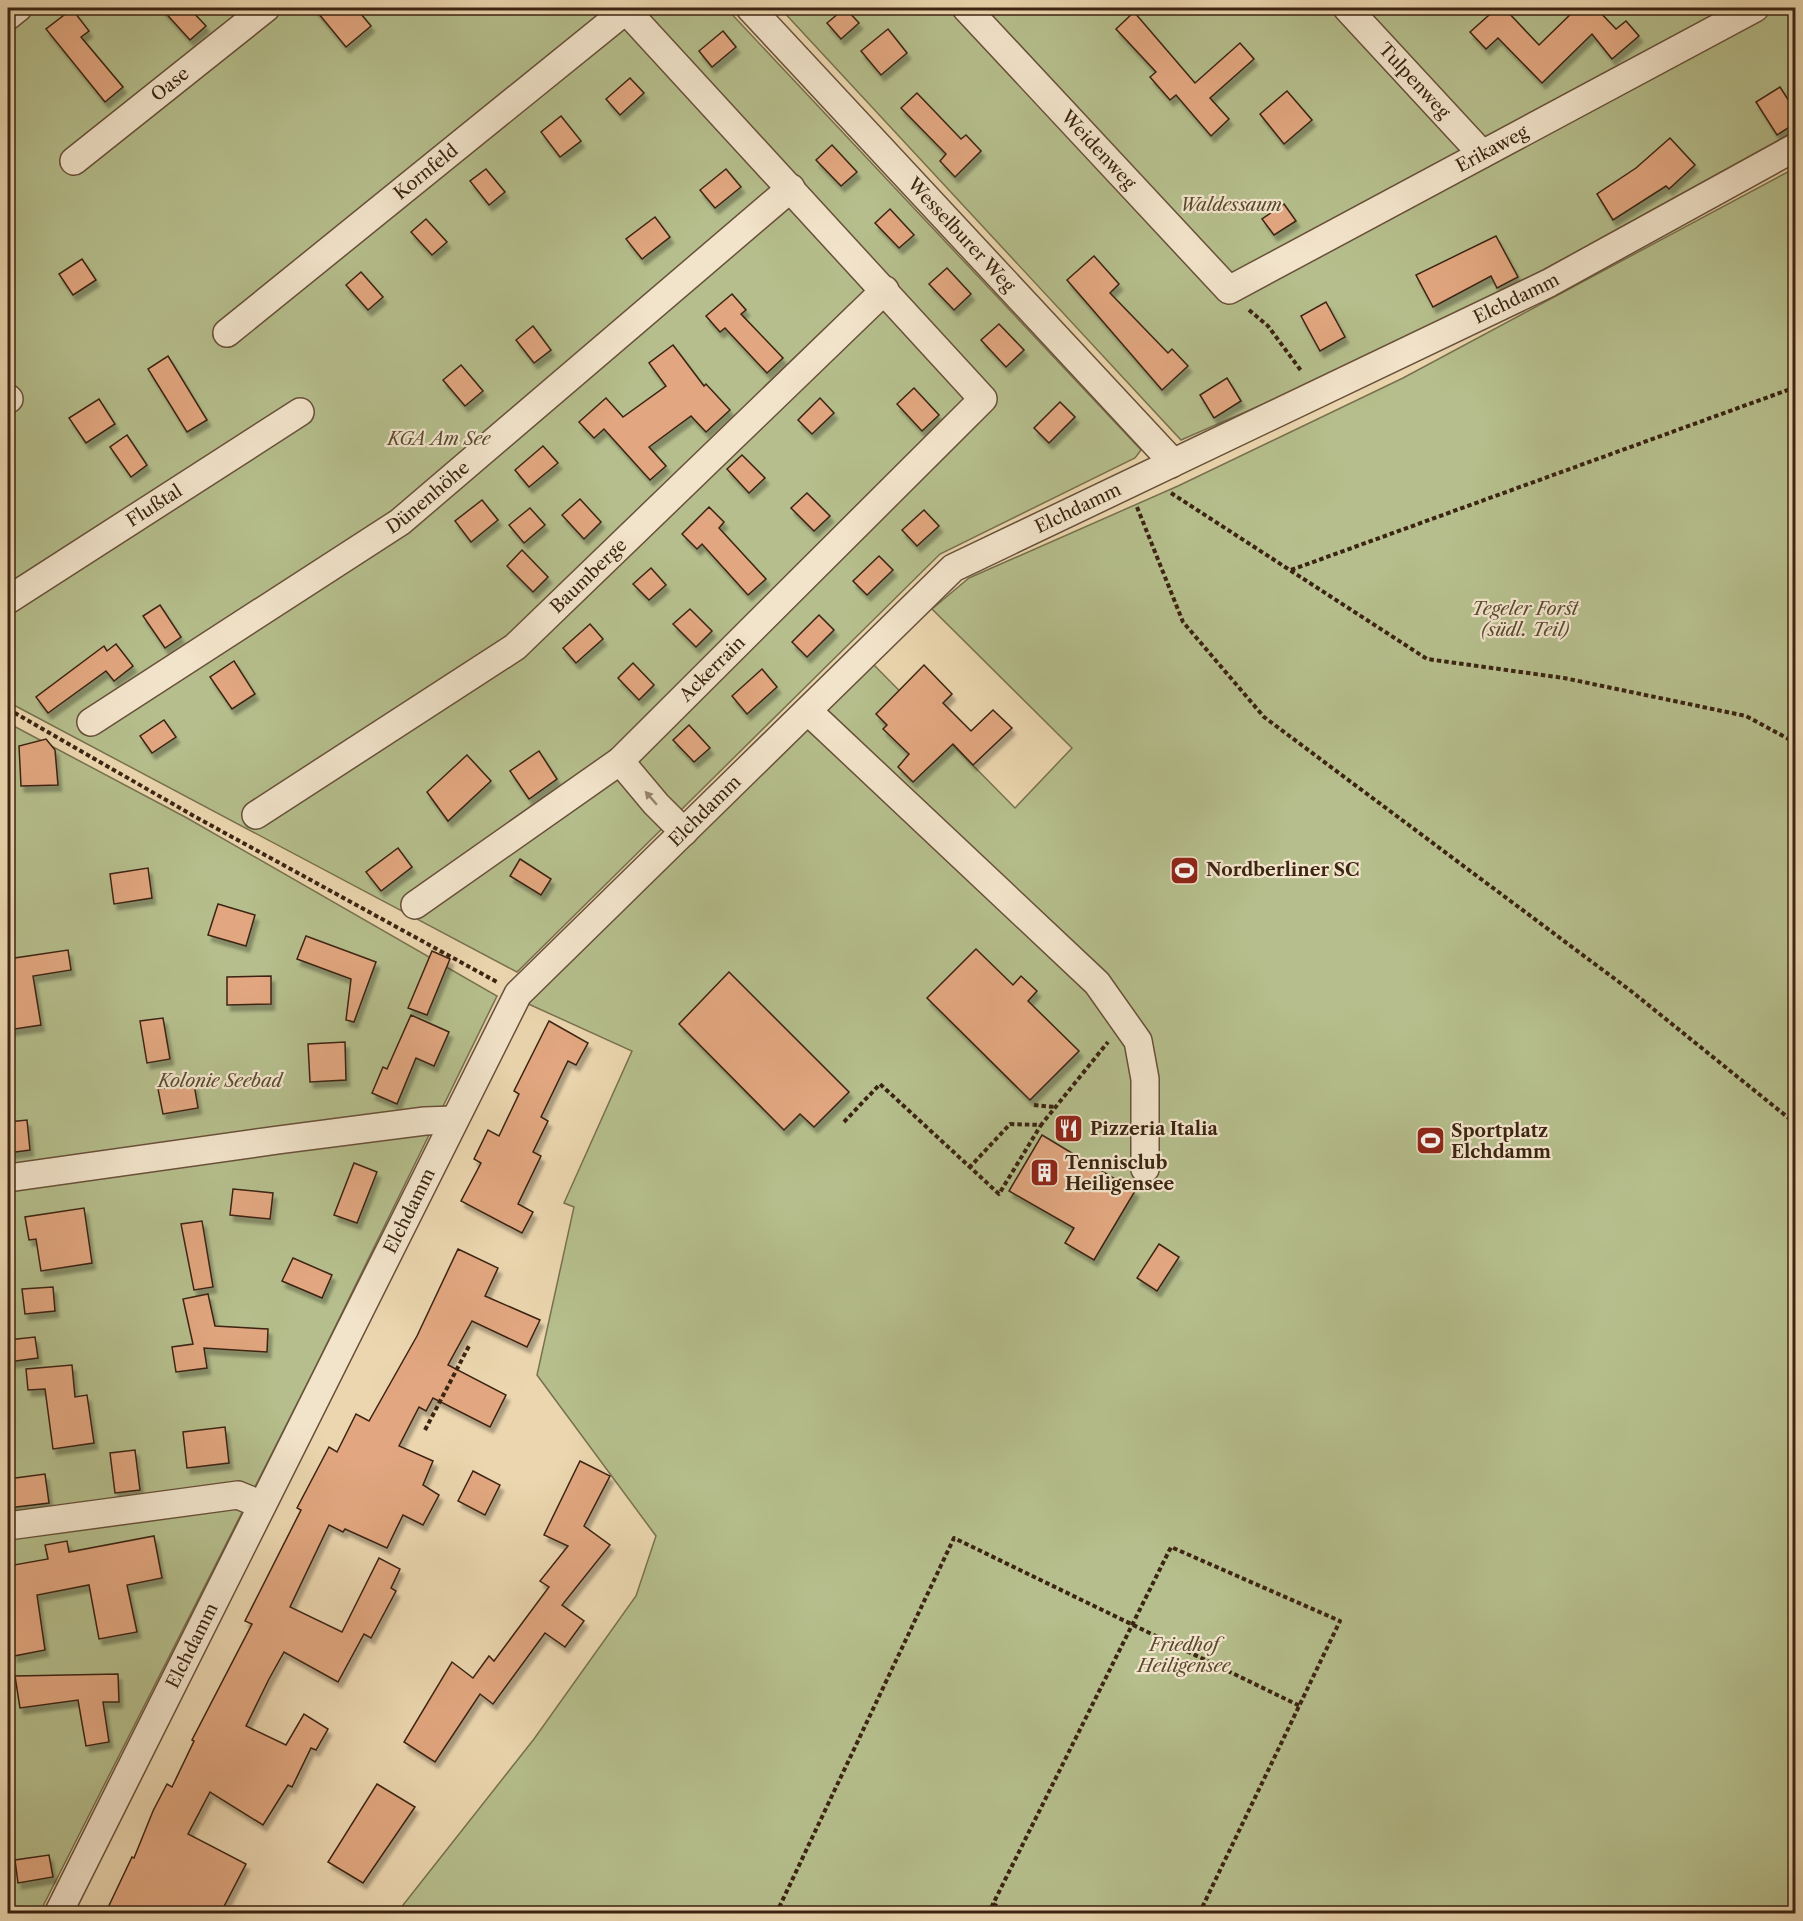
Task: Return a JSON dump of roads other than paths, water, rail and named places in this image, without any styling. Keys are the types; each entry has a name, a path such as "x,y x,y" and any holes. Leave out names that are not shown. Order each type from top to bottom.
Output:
{"street":[{"path":"8,16 18,8"},
{"name":"Oase","path":"74,161 266,8"},
{"name":"Wesselburer Weg","path":"750,8 1172,464"},
{"name":"Weidenweg","path":"966,8 1229,290"},
{"name":"Tulpenweg","path":"1347,8 1482,154"},
{"path":"625,9 885,290"},
{"name":"Kornfeld","path":"227,333 625,9"},
{"name":"Erikaweg","path":"1229,290 1743,10"},
{"name":"Elchdamm","path":"58,1914 518,994 953,568 1549,283 1796,147"},
{"name":"Dünenhöhe","path":"91,722 400,522 790,188"},
{"name":"Ackerrain","path":"415,905 620,761 983,399 885,290"},
{"name":"Baumberge","path":"256,815 515,647 885,290"},
{"name":"Flußtal","path":"8,600 300,412"},
{"path":"808,711 1097,983 1138,1041 1144,1079 1145,1168"},
{"path":"620,761 656,804 684,832"},
{"path":"8,1178 289,1138 425,1121 454,1120"},
{"path":"8,1526 238,1495 262,1505"}],"place":[{"name":"Nordberliner SC","path":"1185,870"},
{"name":"Pizzeria Italia","path":"1069,1129"},
{"name":"Sportplatz Elchdamm","path":"1430,1141"},
{"name":"Tennisclub Heiligensee","path":"1044,1173"}],"park label":[{"name":"Waldessaum","path":"1231,205"},
{"name":"KGA Am See","path":"439,439"},
{"name":"Tegeler Forst (südl. Teil)","path":"1525,619"},
{"name":"Kolonie Seebad","path":"220,1081"},
{"name":"Friedhof Heiligensee","path":"1184,1655"}]}
